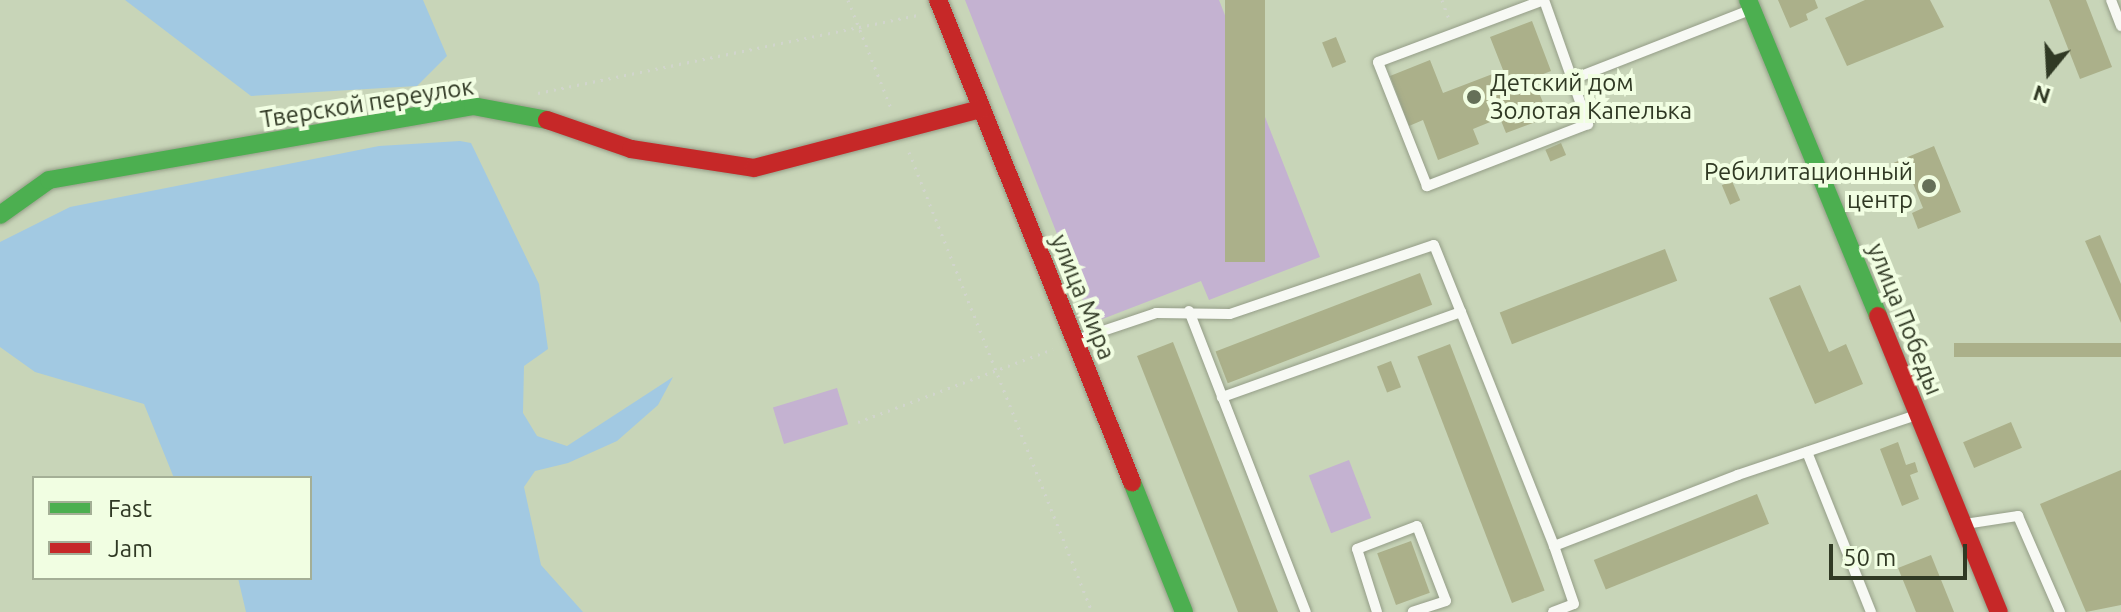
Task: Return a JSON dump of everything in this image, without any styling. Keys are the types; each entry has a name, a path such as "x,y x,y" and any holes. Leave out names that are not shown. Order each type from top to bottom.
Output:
{"street":[{"name":"улица Мира","path":"940,5 1184,612"},
{"name":"улица Победы","path":"1750,5 1999,612"},
{"name":"Тверской переулок","path":"0,215 49,180 473,106 540,118 631,149 754,168 981,109"}],"lane":[{"path":"1544,0 1573,79 1588,124 1427,186 1378,62 1544,0"},
{"path":"2111,0 2121,26"},
{"path":"1573,79 1750,5"},
{"path":"1074,341 1156,313 1189,311 1230,314 1434,245 1554,546 1574,604 1553,612"},
{"path":"1189,311 1306,612"},
{"path":"1222,397 1461,312"},
{"path":"1554,546 1918,414"},
{"path":"1807,452 1871,612"},
{"path":"1963,524 2018,516 2060,612"},
{"path":"1377,612 1357,549 1417,526 1446,601 1413,612"}],"path":[{"path":"848,0 1092,612"},
{"path":"1442,0 1455,33"},
{"path":"535,94 859,28 940,5"},
{"path":"858,422 1074,341"}],"shaded area":[{"path":"965,0 1219,0 1320,257 1209,300 1201,281 1092,323"},
{"path":"837,388 848,424 784,444 773,408"},
{"path":"1349,460 1371,518 1331,533 1309,475"}],"water":[{"path":"125,0 423,0 447,56 417,86 251,96"},
{"path":"471,143 539,284 548,349 524,366 523,413 537,436 567,446 673,377 658,405 617,441 568,463 535,471 524,487 541,565 583,612 246,612 238,580 312,580 312,476 173,476 144,404 35,372 0,347 0,242 70,207 379,146"}],"building":[{"path":"1225,0 1265,0 1265,262 1225,262"},
{"path":"1778,0 1815,0 1818,8 1806,14 1808,20 1790,28"},
{"path":"1865,0 1930,0 1944,27 1847,66 1825,18"},
{"path":"2049,0 2086,0 2112,67 2080,79"},
{"path":"1532,21 1551,71 1533,78 1549,117 1506,133 1500,118 1473,129 1479,144 1438,160 1423,120 1409,126 1390,76 1430,60 1443,93 1503,70 1490,37"},
{"path":"1336,37 1346,62 1332,68 1322,43"},
{"path":"1561,143 1566,155 1550,162 1545,150"},
{"path":"1934,146 1961,212 1918,229 1912,213 1923,208 1910,176 1898,181 1891,164"},
{"path":"1732,181 1740,200 1730,205 1722,185"},
{"path":"2100,235 2121,284 2121,323 2085,241"},
{"path":"1665,249 1677,281 1512,344 1500,312"},
{"path":"1420,273 1432,305 1228,383 1216,351"},
{"path":"1800,285 1829,352 1846,344 1863,384 1815,404 1769,298"},
{"path":"1173,342 1278,612 1238,612 1137,356"},
{"path":"1954,343 2121,343 2121,357 1954,357"},
{"path":"1450,344 1545,590 1512,603 1417,357"},
{"path":"1391,361 1401,387 1387,393 1377,366"},
{"path":"2011,422 2022,448 1974,468 1963,442"},
{"path":"1898,442 1906,465 1915,462 1918,472 1910,475 1919,499 1902,506 1880,449"},
{"path":"2121,470 2121,605 2086,612 2040,504"},
{"path":"1757,494 1769,524 1606,590 1594,560"},
{"path":"1411,541 1430,593 1396,605 1377,553"},
{"path":"1931,555 1954,612 1916,612 1898,568"}],"traffic: fast":[{"path":"1748,0 1878,316"},
{"path":"0,215 49,180 473,106 547,120"},
{"path":"1132,482 1184,612"}],"traffic: jam":[{"path":"938,0 1132,482"},
{"path":"547,120 631,149 754,168 981,109"},
{"path":"1878,316 1999,612"}],"place":[{"name":"Детский дом Золотая Капелька","path":"1474,97"},
{"name":"Ребилитационный центр","path":"1929,186"}]}
